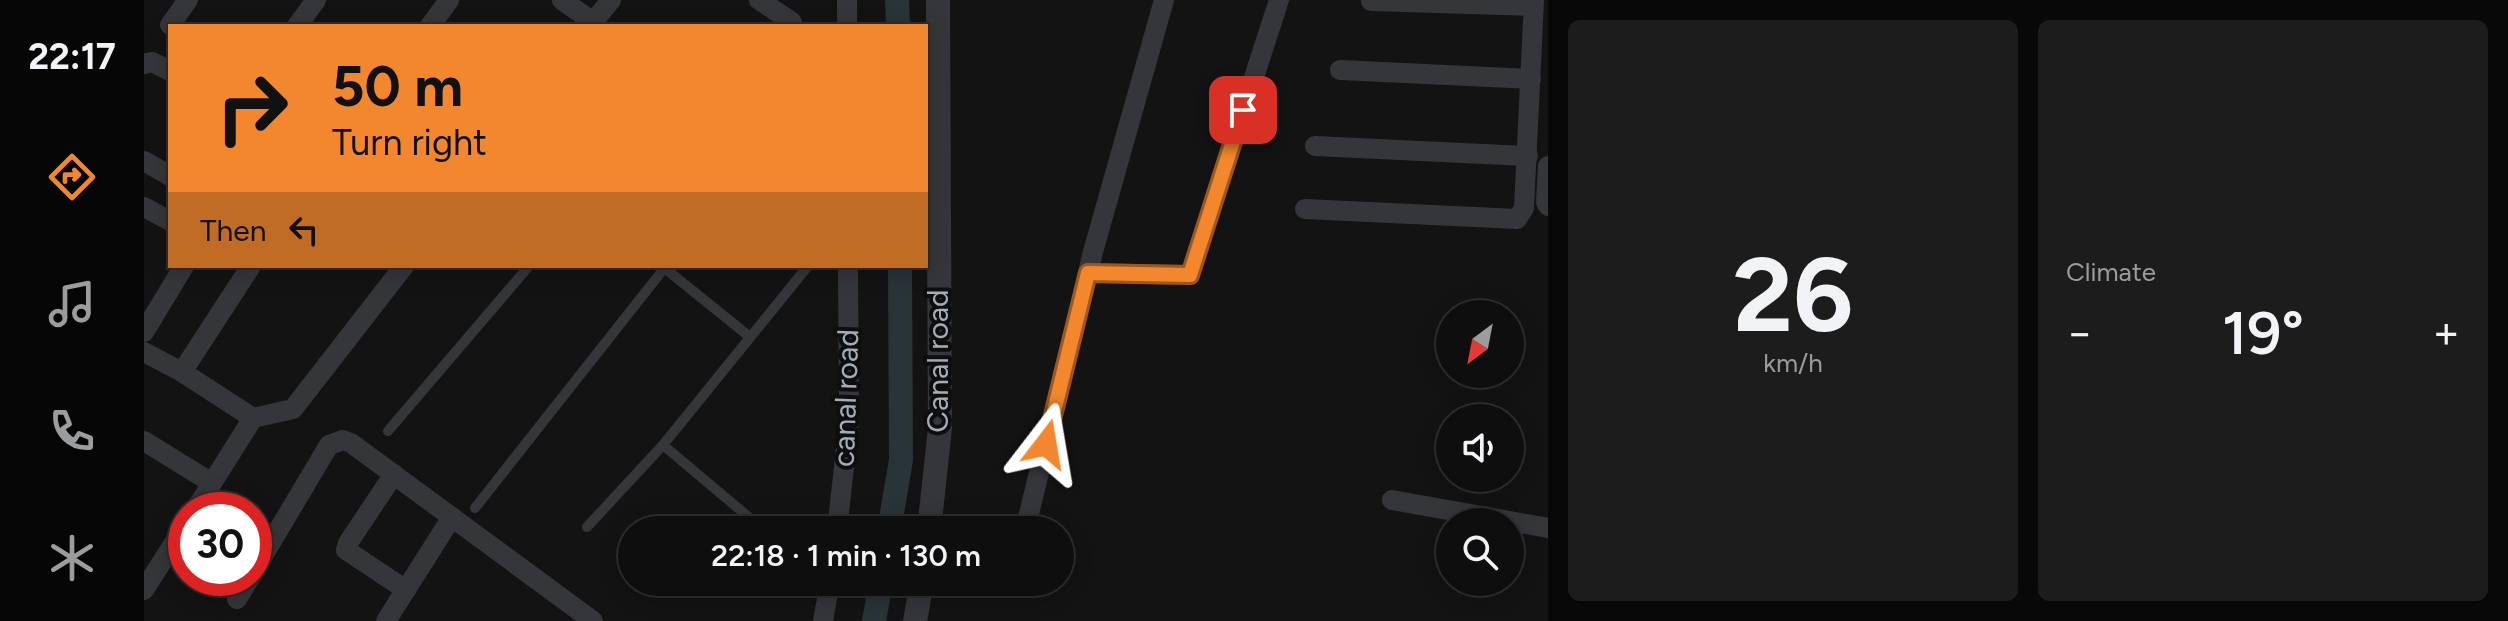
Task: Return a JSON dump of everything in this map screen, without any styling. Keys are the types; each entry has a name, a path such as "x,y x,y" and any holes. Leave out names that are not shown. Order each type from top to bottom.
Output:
{"street":[{"path":"171,24 188,0"},
{"path":"298,24 316,0"},
{"path":"431,24 449,0"},
{"path":"562,0 591,24 611,0"},
{"path":"759,0 792,22"},
{"path":"847,0 847,24"},
{"name":"Canal road","path":"931,516 940,428 938,0"},
{"path":"1028,516 1088,273 1164,0"},
{"path":"1088,273 1190,275 1279,0"},
{"path":"1305,209 1517,219 1524,208 1534,3 1371,1"},
{"path":"144,64 152,62 168,70"},
{"path":"1340,70 1531,79"},
{"path":"1315,146 1528,156"},
{"path":"144,161 168,175"},
{"path":"1548,166 1548,206"},
{"path":"144,207 168,220"},
{"path":"144,332 183,268"},
{"path":"182,372 250,268"},
{"path":"206,492 253,418 293,409 402,268"},
{"name":"canal road","path":"839,516 849,422 848,268"},
{"path":"144,352 182,372 253,418"},
{"path":"272,541 329,445 343,440 593,621"},
{"path":"144,441 212,483"},
{"path":"394,474 346,550 406,590"},
{"path":"1392,500 1548,528"},
{"path":"386,621 452,517"},
{"path":"144,590 168,552"},
{"path":"823,621 827,596"},
{"path":"915,621 919,596"}],"lane":[{"path":"388,431 527,268"},
{"path":"475,508 663,268"},
{"path":"665,268 750,337"},
{"path":"587,527 663,445 806,268"},
{"path":"663,445 747,516"}],"waterway":[{"path":"897,0 898,24"},
{"path":"891,516 901,460 900,268"},
{"path":"874,621 878,596"}],"route":[{"path":"1046,444 1088,273 1190,275 1243,110"}]}
